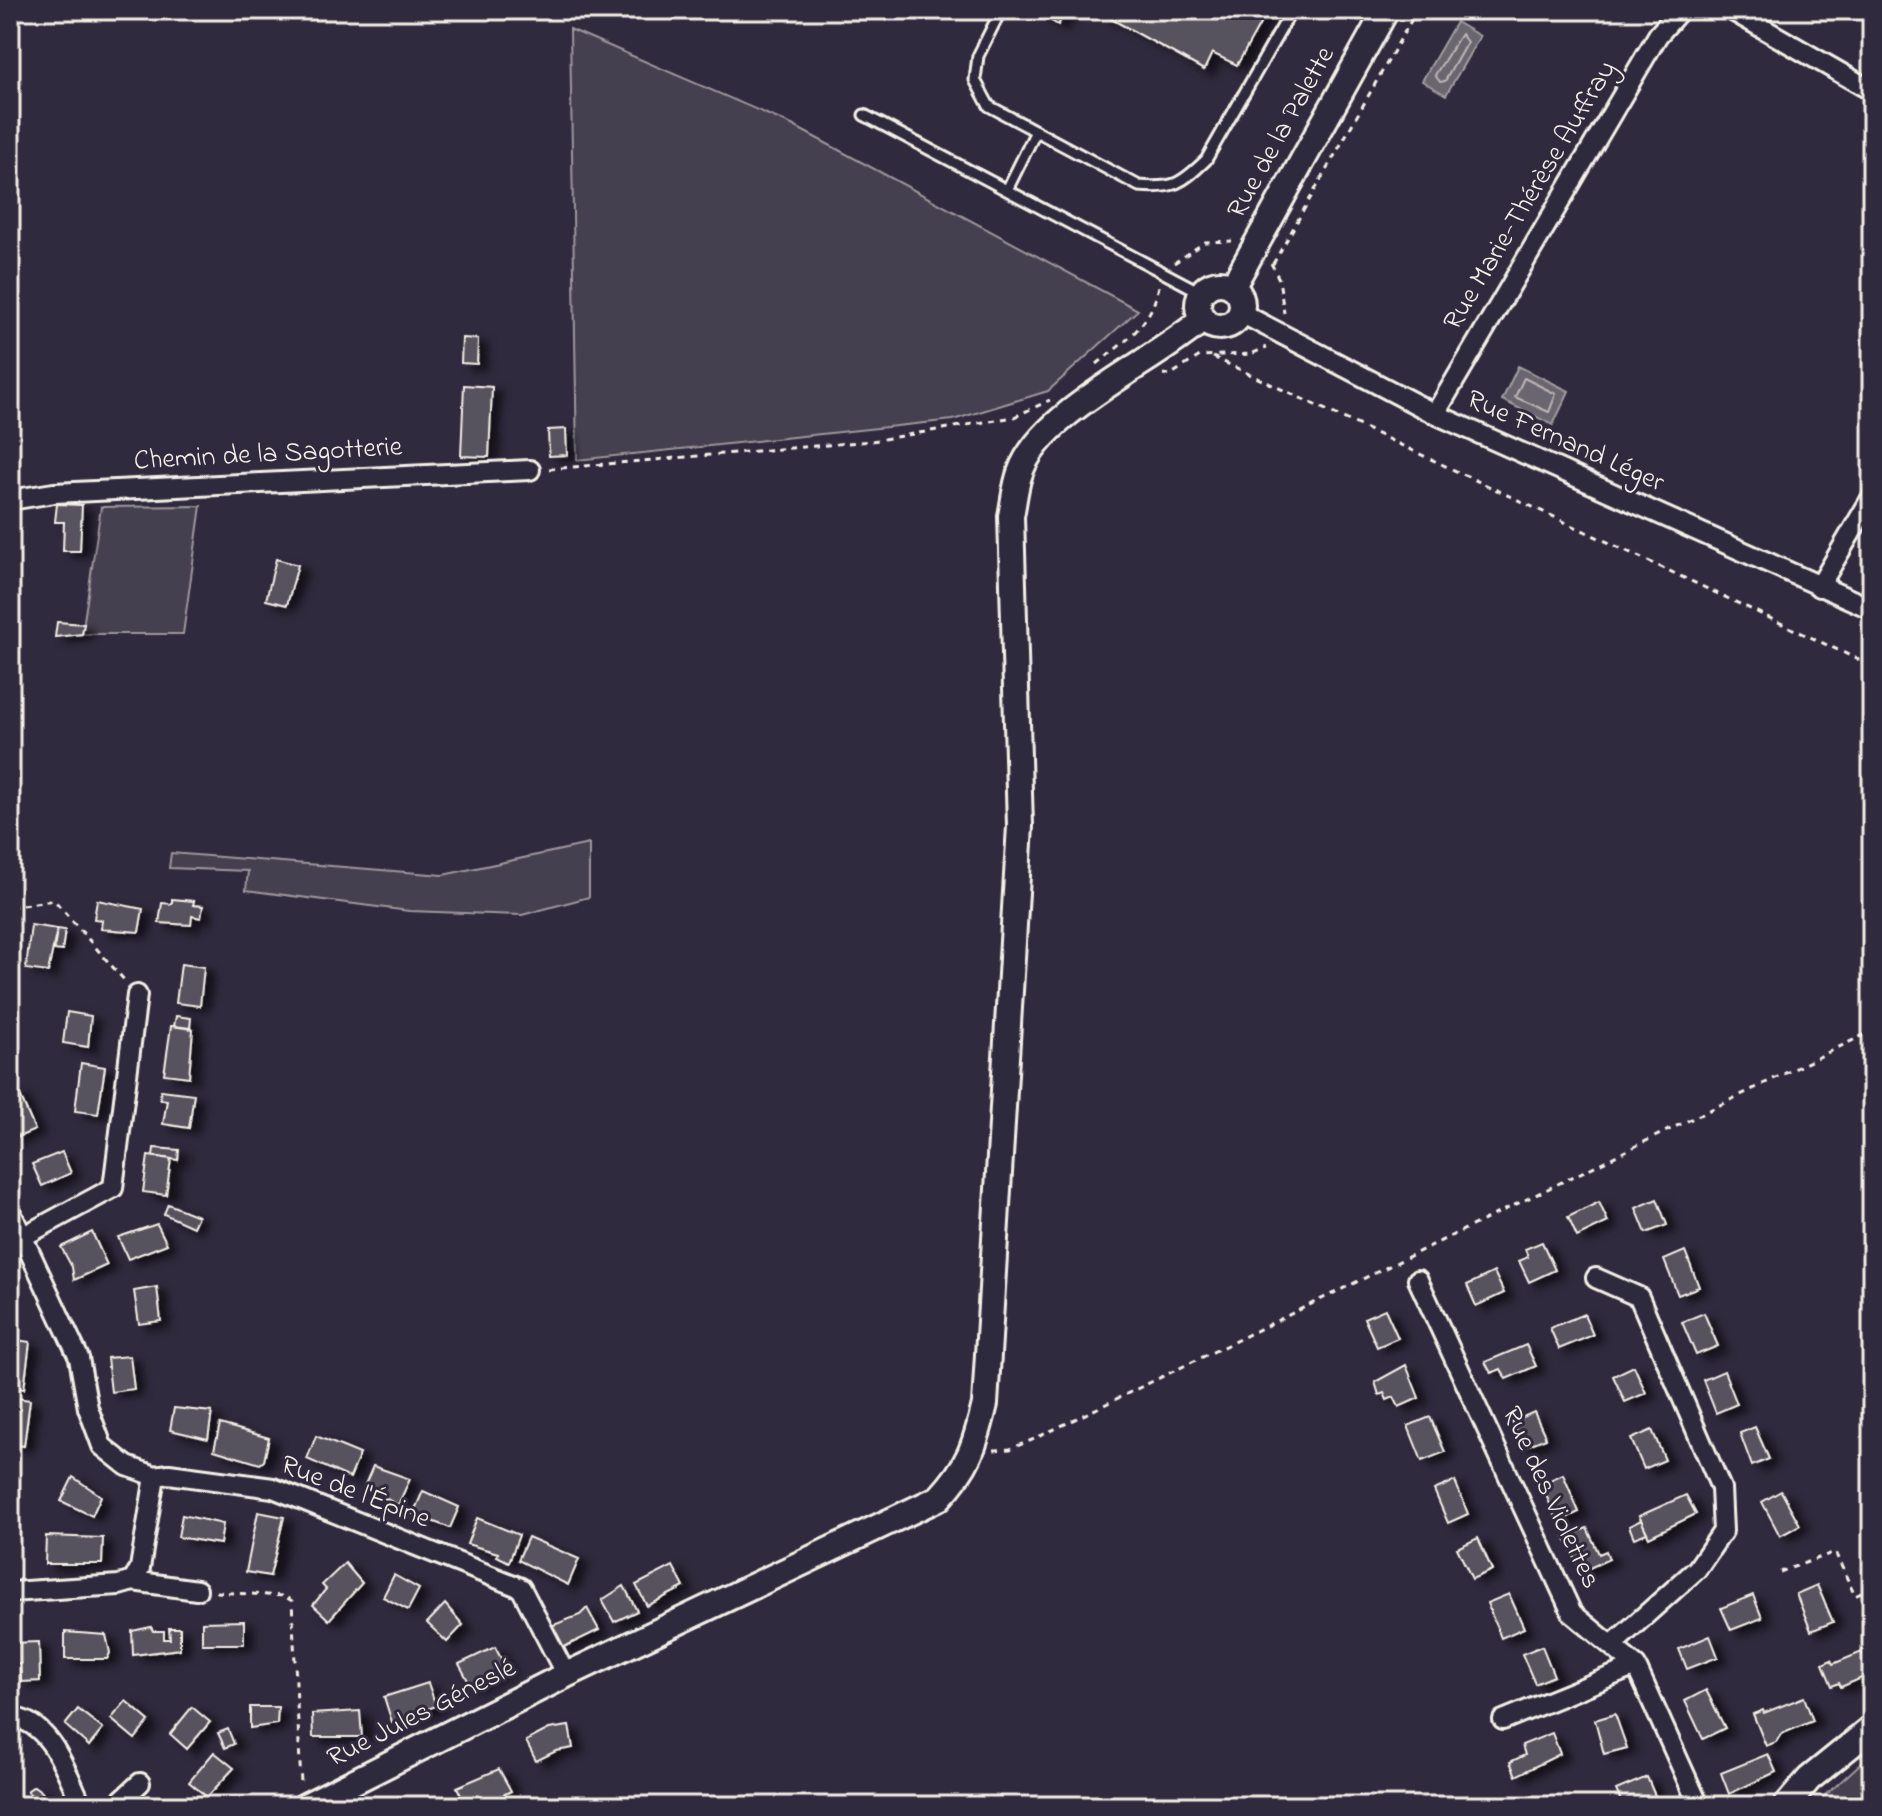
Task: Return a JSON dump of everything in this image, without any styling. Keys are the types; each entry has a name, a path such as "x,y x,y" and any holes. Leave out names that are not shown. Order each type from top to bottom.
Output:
{"street":[{"name":"Rue de la Palette","path":"1233,286 1386,10"},
{"name":"Rue Marie-Thérèse Auffray","path":"1435,414 1656,38 1680,10"},
{"path":"1731,10 1872,91"},
{"path":"1219,283 1233,286 1241,298 1241,313 1224,327 1203,319 1198,306 1202,293 1219,283"},
{"name":"Rue Fernand Léger","path":"1241,313 1435,414 1872,609"},
{"path":"975,1450 985,1404 1020,826 1011,516 1020,471 1047,432 1123,375 1181,339 1203,319"},
{"name":"Chemin de la Sagotterie","path":"10,500 54,493 530,470"},
{"path":"1819,587 1872,497"},
{"path":"22,1237 113,1188 137,995"},
{"path":"10,1210 79,1358 88,1408 102,1446 127,1466 155,1476 140,1568 133,1581"},
{"path":"1596,1278 1639,1297 1721,1488 1723,1531 1697,1569 1612,1645"},
{"name":"Rue des Violettes","path":"1418,1280 1572,1613 1636,1666 1699,1806"},
{"name":"Rue Jules Géneslé","path":"303,1798 939,1498 961,1474 975,1450"},
{"name":"Rue de l'Épine","path":"155,1476 169,1474 273,1488 521,1588 566,1675"},
{"path":"10,1592 119,1585 133,1581 197,1590"},
{"path":"1503,1720 1636,1666"},
{"path":"10,1718 21,1718 46,1736 82,1806"},
{"path":"1786,1806 1809,1779 1872,1728"},
{"path":"115,1806 140,1783"}],"lane":[{"path":"1001,10 978,56 975,80 989,106 1139,186 1166,188 1186,179 1206,160 1292,10"},
{"path":"864,115 1202,293"},
{"path":"1007,190 1036,131"}],"path":[{"path":"1272,265 1417,10"},
{"path":"1096,365 1137,333 1156,306 1159,286 1182,254 1205,242 1255,244"},
{"path":"1209,355 1872,666"},
{"path":"530,470 872,441 1014,417 1060,395"},
{"path":"10,907 54,900 137,995"},
{"path":"975,1450 1010,1449 1032,1440 1872,1031"},
{"path":"1780,1572 1835,1552 1855,1596 1872,1588"},
{"path":"197,1590 284,1596 292,1601 303,1798"}],"shaded area":[{"path":"570,29 792,125 1138,310 1048,391 953,420 577,460"},
{"path":"201,506 183,634 82,634 101,507"},
{"path":"589,844 589,897 522,915 409,911 246,890 248,871 169,868 171,853 443,875"},
{"path":"1872,1753 1872,1806 1814,1806"}],"water":[{"path":"1456,22 1480,36 1446,95 1422,81"},
{"path":"1518,366 1569,391 1553,425 1502,400"}],"building":[{"path":"1033,10 1067,10 1058,25"},
{"path":"1095,10 1268,10 1237,65 1212,53 1204,70"},
{"path":"462,338 478,339 477,364 461,363"},
{"path":"464,385 492,387 489,457 461,456"},
{"path":"566,429 567,455 549,456 548,430"},
{"path":"57,504 82,505 80,551 63,551 64,522 55,522"},
{"path":"276,559 298,565 287,605 266,600"},
{"path":"57,622 84,624 82,634 55,637"},
{"path":"172,899 194,901 193,905 203,906 201,918 192,916 191,925 159,923 162,903 172,904"},
{"path":"97,900 143,909 139,932 101,929 102,920 94,919"},
{"path":"31,925 57,929 48,972 26,969"},
{"path":"57,929 65,930 62,951 54,950"},
{"path":"181,964 204,967 200,1006 176,1003"},
{"path":"67,1012 91,1016 88,1047 63,1043"},
{"path":"176,1016 191,1018 190,1028 174,1026"},
{"path":"171,1026 193,1029 189,1077 164,1074"},
{"path":"81,1063 105,1067 98,1114 75,1111"},
{"path":"161,1090 194,1094 189,1128 163,1124 167,1100 160,1099"},
{"path":"18,1091 35,1130 11,1140 10,1095"},
{"path":"154,1148 179,1150 178,1160 153,1156"},
{"path":"62,1152 71,1173 42,1186 32,1164"},
{"path":"148,1156 171,1159 166,1195 143,1192"},
{"path":"1657,1199 1667,1225 1646,1233 1636,1208"},
{"path":"1599,1202 1608,1222 1577,1237 1568,1217"},
{"path":"168,1204 198,1216 193,1227 164,1214"},
{"path":"157,1224 167,1244 128,1259 118,1237"},
{"path":"92,1232 107,1265 74,1280 72,1267 61,1247"},
{"path":"1542,1242 1555,1270 1529,1282 1519,1261 1528,1257 1525,1249"},
{"path":"1685,1251 1699,1287 1678,1295 1664,1260"},
{"path":"1494,1272 1504,1293 1476,1306 1467,1285"},
{"path":"157,1287 161,1321 139,1324 134,1291"},
{"path":"1385,1309 1398,1338 1377,1347 1364,1318"},
{"path":"1704,1313 1718,1346 1696,1355 1682,1322"},
{"path":"1584,1314 1593,1335 1559,1349 1550,1328"},
{"path":"10,1339 30,1342 24,1389 10,1386"},
{"path":"1526,1345 1536,1366 1506,1379 1501,1369 1491,1373 1485,1362"},
{"path":"130,1356 134,1389 111,1392 107,1358"},
{"path":"1406,1365 1419,1398 1399,1407 1394,1397 1387,1400 1384,1393 1379,1395 1375,1382"},
{"path":"1634,1366 1646,1393 1625,1402 1613,1376"},
{"path":"1724,1371 1737,1404 1716,1413 1703,1380"},
{"path":"10,1397 30,1400 24,1446 10,1444"},
{"path":"174,1408 212,1412 208,1439 170,1430"},
{"path":"1534,1412 1546,1438 1524,1447 1512,1422"},
{"path":"1430,1417 1445,1452 1422,1461 1408,1426"},
{"path":"220,1424 269,1438 264,1461 260,1464 214,1450"},
{"path":"1755,1427 1769,1459 1752,1466 1740,1433"},
{"path":"1652,1430 1665,1460 1644,1469 1631,1439"},
{"path":"316,1436 360,1454 350,1478 307,1459"},
{"path":"373,1466 410,1479 398,1505 364,1487"},
{"path":"1563,1474 1579,1512 1558,1522 1541,1484"},
{"path":"73,1477 101,1496 92,1516 61,1501"},
{"path":"1455,1481 1468,1514 1448,1523 1434,1490"},
{"path":"423,1491 459,1507 450,1528 413,1514"},
{"path":"1781,1491 1800,1525 1780,1536 1762,1502"},
{"path":"1686,1495 1696,1514 1649,1537 1639,1516"},
{"path":"258,1512 284,1517 270,1576 246,1572"},
{"path":"182,1515 223,1524 220,1544 178,1537"},
{"path":"477,1518 519,1535 509,1562 497,1556 498,1553 467,1544"},
{"path":"1641,1520 1647,1533 1634,1538 1629,1526"},
{"path":"1587,1528 1599,1554 1606,1551 1609,1559 1581,1572 1565,1537"},
{"path":"46,1536 103,1538 102,1564 45,1564"},
{"path":"528,1537 579,1559 568,1585 518,1560"},
{"path":"1478,1538 1492,1570 1472,1579 1457,1548"},
{"path":"345,1563 362,1583 329,1620 313,1605 326,1589 322,1585"},
{"path":"673,1566 684,1587 647,1606 636,1585"},
{"path":"394,1575 419,1589 408,1610 383,1597"},
{"path":"1817,1585 1833,1622 1811,1631 1796,1594"},
{"path":"624,1586 637,1611 614,1622 602,1600"},
{"path":"1509,1594 1524,1628 1501,1638 1487,1603"},
{"path":"1753,1595 1762,1618 1731,1630 1721,1608"},
{"path":"445,1604 463,1625 447,1642 427,1623"},
{"path":"587,1608 599,1630 562,1648 551,1626 580,1615"},
{"path":"244,1621 244,1644 202,1644 202,1622"},
{"path":"151,1627 153,1631 164,1631 164,1639 170,1639 169,1628 180,1628 180,1649 133,1655 132,1631"},
{"path":"65,1632 106,1635 110,1653 107,1659 65,1659"},
{"path":"1710,1636 1718,1657 1687,1669 1679,1649"},
{"path":"39,1642 40,1681 21,1682 20,1664 10,1665 10,1643"},
{"path":"1542,1646 1554,1676 1535,1684 1522,1654"},
{"path":"495,1647 506,1668 471,1686 459,1664"},
{"path":"1862,1652 1871,1674 1841,1687 1839,1683 1832,1686 1823,1664 1831,1660 1833,1664"},
{"path":"428,1683 436,1706 392,1722 384,1697"},
{"path":"1706,1690 1725,1728 1703,1739 1685,1701"},
{"path":"1804,1697 1813,1721 1781,1734 1776,1742 1766,1746 1753,1714 1763,1710 1764,1713"},
{"path":"126,1701 149,1721 135,1739 111,1719"},
{"path":"192,1707 210,1722 187,1749 170,1734"},
{"path":"250,1707 278,1707 277,1724 250,1728"},
{"path":"78,1709 103,1729 89,1746 65,1725"},
{"path":"360,1711 362,1737 313,1737 312,1714"},
{"path":"1615,1714 1627,1748 1604,1754 1595,1720"},
{"path":"569,1726 573,1748 556,1751 536,1761 526,1741 549,1729"},
{"path":"228,1729 234,1744 225,1748 218,1733"},
{"path":"1552,1733 1560,1754 1516,1776 1510,1762 1525,1755 1522,1745"},
{"path":"214,1752 234,1768 207,1797 189,1782"},
{"path":"1768,1754 1776,1772 1729,1794 1721,1773"},
{"path":"499,1769 511,1791 481,1806 466,1806 457,1787"},
{"path":"1647,1777 1658,1803 1609,1806 1621,1801 1616,1790"},
{"path":"34,1786 46,1795 40,1802 46,1806 23,1806 31,1795 27,1791"}]}
